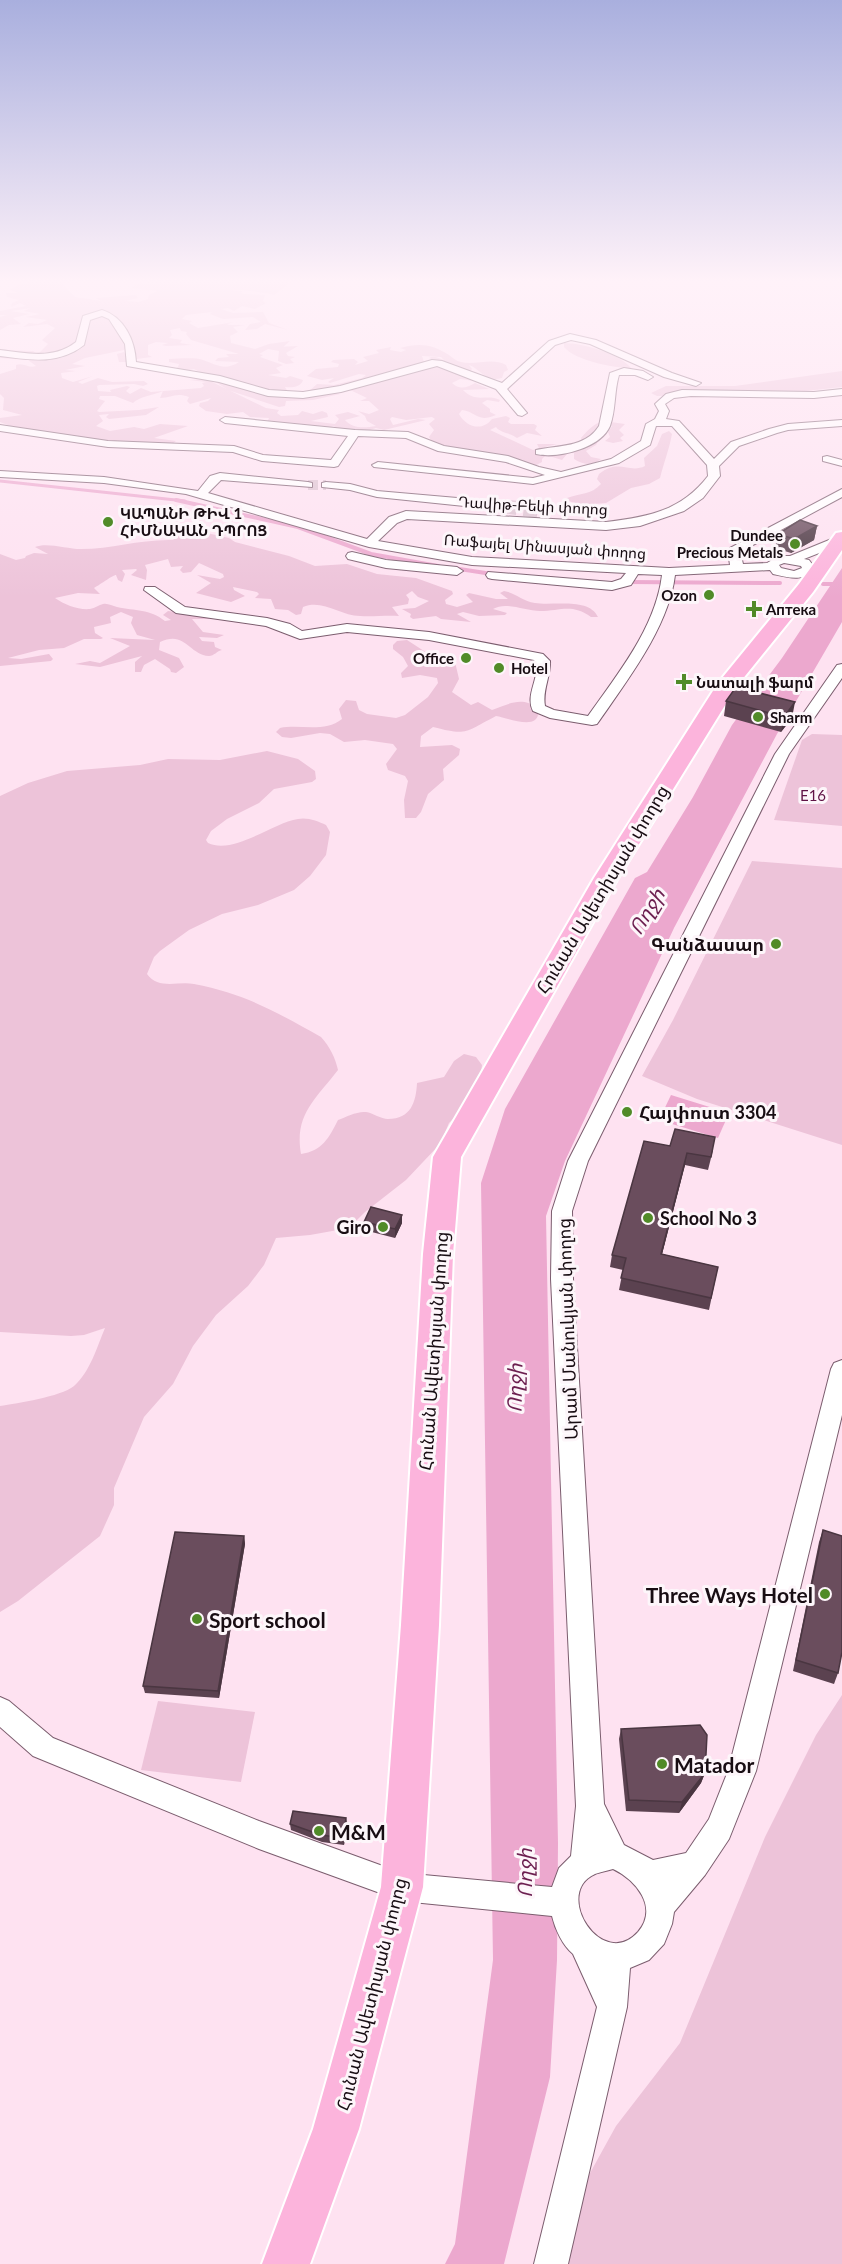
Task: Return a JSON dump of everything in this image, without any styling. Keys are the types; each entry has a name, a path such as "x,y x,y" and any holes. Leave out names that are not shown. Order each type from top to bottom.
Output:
{"highway":[{"name":"Հունան Ավետիսյան փողոց","path":"286,2264 336,2129 417,1890 420,1625 427,1452 438,1254 447,1157 606,878 796,574 840,539"}],"street":[{"path":"246,387 268,393 303,395 349,387"},
{"path":"500,387 522,412"},
{"path":"540,452 579,447 593,442 603,430 610,387"},
{"path":"660,421 664,411 660,404 672,395 692,393 814,395 842,392"},
{"path":"649,403 650,409 660,421"},
{"path":"225,420 355,433 408,435 442,449 508,459 536,470 561,475"},
{"path":"378,465 533,481 604,464 634,451 646,442 651,424 660,421 675,423 713,465"},
{"name":"Դավիթ-Բեկի փողոց","path":"369,543 393,520 406,515 606,526 640,522 680,508 699,496 714,476 713,465 735,444 788,427 842,423"},
{"path":"0,428 108,444 234,449 262,458 334,464 355,433"},
{"path":"826,459 842,463"},
{"name":"Ռաֆայել Մինասյան փողոց","path":"0,474 104,480 187,491 369,543 472,561 669,572 772,566 778,560 796,574"},
{"path":"201,495 214,478 220,476 308,485"},
{"path":"326,485 350,487 377,494 503,506"},
{"path":"737,568 734,551 842,492"},
{"path":"538,511 668,513"},
{"path":"352,556 386,564 612,586 626,582 635,570"},
{"path":"150,590 181,610 276,624 300,635 347,628 429,636 538,657 543,661 544,667 536,702 538,708 557,715 592,721 649,631 669,582 669,572"},
{"name":"Արամ Մանուկյան փողոց","path":"585,1864 590,1806 562,1279 562,1210 578,1161 782,754 839,683"},
{"path":"585,1948 608,1957 624,1957 639,1950 651,1939 658,1924 661,1905 695,1865 719,1829 742,1771 842,1369"},
{"path":"0,1710 43,1747 259,1835 417,1890 561,1903"},
{"name":"Արամ Մանուկյան փողոց","path":"590,1806 614,1855"},
{"path":"612,2007 585,1948 570,1929 564,1913 561,1903 567,1882 575,1869 587,1861 601,1856 614,1855 633,1863 647,1876 661,1905"},
{"path":"647,1876 695,1865"},
{"path":"552,2264 612,2007 616,1957"}],"green space":[{"path":"0,387 97,387 98,391 111,392 110,390 129,387 126,391 130,394 141,388 151,392 163,391 133,403 115,396 100,396 99,399 105,401 97,411 99,412 159,407 146,415 109,419 106,417 109,414 99,415 103,421 96,426 110,431 134,427 144,429 160,424 188,426 154,438 176,441 167,448 157,448 160,445 156,444 124,446 117,444 123,441 98,444 78,439 70,441 41,438 0,422 0,418 22,415 3,410 4,398 0,394"},
{"path":"203,387 221,387 226,389 222,387 295,387 285,387 288,392 275,393 249,389 287,398 340,394 313,400 286,401 285,406 279,407 230,391 266,408 279,410 277,413 281,416 298,415 302,411 313,414 322,411 327,413 328,417 311,421 335,424 339,419 335,415 348,412 360,416 345,420 352,425 363,427 376,426 367,421 365,416 358,411 369,414 379,410 369,401 360,401 367,398 348,389 356,387 484,387 489,389 463,390 473,396 500,400 499,402 487,400 482,403 496,415 485,418 462,410 459,414 466,422 479,427 492,419 506,416 510,418 508,422 511,424 534,424 537,426 535,430 542,436 527,433 517,438 496,427 490,430 533,450 539,448 537,444 557,444 545,447 548,451 583,443 581,438 600,422 625,424 619,430 624,435 620,438 623,441 613,443 605,441 610,437 608,432 612,426 602,426 606,429 596,445 586,451 591,457 601,459 598,461 591,464 581,463 574,459 574,453 568,453 562,460 546,455 542,462 529,469 503,458 474,456 434,445 429,437 434,430 429,424 435,419 432,417 406,420 392,417 390,419 393,425 418,419 426,420 384,430 376,428 363,432 333,433 331,430 335,426 318,430 270,427 266,425 269,418 250,417 243,412 227,414 206,411 199,406 200,403 211,398 190,404 187,401 189,397 184,396 160,398 163,391"},
{"path":"314,387 340,387 314,393 308,392"},
{"path":"665,387 842,387 779,394 657,396 651,393"},
{"path":"669,431 672,434 660,478 649,484 631,488 606,503 582,505 565,500 597,488 601,484 597,479 599,474 606,469 645,466 644,458 657,446 662,434"},
{"path":"195,522 206,525 198,528 198,531 229,538 235,542 289,556 315,566 347,564 377,574 416,578 452,591 453,594 445,600 446,604 457,607 473,602 466,595 469,593 496,599 508,599 500,593 504,591 535,603 587,607 598,617 591,617 572,609 534,611 504,606 493,609 507,613 505,615 479,616 463,612 457,614 471,622 441,619 436,616 413,619 410,617 411,614 402,609 415,608 429,601 418,597 412,591 406,595 409,599 408,604 392,607 399,616 353,615 318,605 303,607 301,614 296,615 288,610 275,609 271,599 255,598 259,594 257,592 233,587 245,596 231,602 196,593 211,583 197,575 220,579 224,577 223,574 199,563 191,572 183,573 180,570 183,566 171,567 168,559 145,565 146,580 131,575 136,569 122,570 125,574 122,582 116,575 94,588 100,594 78,593 55,598 76,608 90,609 107,604 148,612 165,621 171,620 163,615 168,611 218,618 192,619 203,632 224,635 217,638 199,637 202,641 214,642 215,647 222,650 209,656 175,639 160,642 159,650 179,658 184,667 176,673 171,672 155,659 144,665 141,672 135,672 135,662 142,656 100,667 75,664 90,661 100,663 130,646 110,638 155,640 137,635 131,623 133,617 121,612 110,617 111,623 94,627 95,633 103,638 101,639 84,639 64,648 39,650 8,658 21,659 49,654 53,659 51,661 0,666 0,554 16,560 34,553 48,554 35,547 40,546 93,549 173,540 176,537 153,534"},
{"path":"407,640 424,651 455,662 459,679 452,692 471,705 478,702 492,710 526,702 538,708 538,716 530,722 496,716 466,731 433,727 421,736 420,747 452,745 460,749 459,755 443,769 444,780 428,794 416,818 405,818 404,800 408,781 405,776 388,770 386,764 397,749 393,744 365,740 344,742 330,734 320,733 291,738 282,737 276,732 280,728 320,727 335,723 342,719 339,709 346,700 356,701 359,710 367,714 396,718 405,715 428,697 438,683 437,678 420,675 402,678 401,673 408,666 403,657 393,649 393,645 397,641"},
{"name":"E16","path":"812,734 842,735 842,826 774,820 802,740"},
{"path":"267,751 298,759 315,771 316,779 312,782 274,789 259,803 227,819 211,831 206,840 218,846 229,845 288,822 309,819 326,825 330,832 326,855 310,876 294,890 258,905 222,914 189,930 154,957 147,974 157,982 188,983 229,993 275,1012 321,1037 332,1052 338,1070 304,1117 300,1140 301,1154 320,1147 338,1120 352,1114 366,1112 388,1119 407,1113 415,1097 417,1083 444,1077 454,1061 464,1054 476,1057 482,1065 481,1073 464,1108 449,1123 440,1144 406,1180 365,1212 349,1228 276,1238 264,1265 248,1286 216,1315 193,1346 173,1384 144,1417 114,1488 114,1505 100,1536 18,1601 0,1612 0,1406 49,1396 74,1386 89,1367 105,1328 84,1335 71,1336 0,1332 0,796 28,783 67,771 140,765 168,759 220,760"},
{"name":"Գանձասար","path":"752,861 842,868 842,1145 697,1099 642,1076 673,1020"},
{"path":"842,1695 842,2264 559,2264 579,2193 616,2126 680,2043 765,1837 816,1735"},
{"path":"158,1701 255,1712 241,1782 141,1770"}],"water":[{"name":"Ողջի","path":"842,568 842,622 777,734 674,928 565,1161 546,1216 558,1843 557,1960 550,2077 504,2264 445,2264 455,2244 493,1960 481,1183 505,1109 635,878 647,872 693,797 732,725 782,658"},
{"path":"671,1095 729,1113 718,1138 659,1120"}],"building":[{"path":"800,520 817,526 794,539 778,534"},
{"path":"736,687 795,702 784,717 726,701"},
{"name":"School No 3","path":"675,1129 715,1137 711,1157 687,1153 661,1254 718,1267 711,1298 621,1278 626,1258 612,1255 644,1141 670,1146"},
{"path":"371,1207 402,1215 395,1229 364,1222"},
{"name":"Three Ways Hotel","path":"823,1530 842,1536 842,1652 838,1673 796,1660"},
{"name":"Sport school","path":"175,1532 244,1536 218,1691 143,1686"},
{"name":"Matador","path":"700,1725 707,1735 705,1773 682,1802 629,1800 621,1729"},
{"path":"293,1811 346,1818 343,1838 321,1835 290,1824"}],"waterway":[{"path":"0,481 176,500"},
{"path":"176,500 185,501"},
{"path":"176,500 298,527 371,554 438,566"},
{"path":"453,568 492,574"},
{"path":"627,582 780,583"},
{"path":"823,584 842,584"}],"tunnel":[{"path":"308,485 326,485"},
{"path":"503,506 538,511"}],"place":[{"name":"ԿԱՊԱՆԻ ԹԻՎ 1 ՀԻՄՆԱԿԱՆ ԴՊՐՈՑ","path":"108,522"},
{"name":"Dundee Precious Metals","path":"795,544"},
{"name":"Ozon","path":"709,595"},
{"name":"Аптека","path":"754,609"},
{"name":"Office","path":"466,658"},
{"name":"Hotel","path":"499,668"},
{"name":"Նատալի ֆարմ","path":"684,682"},
{"name":"Sharm","path":"758,717"},
{"name":"Գանձասար","path":"776,944"},
{"name":"Հայփոստ 3304","path":"627,1112"},
{"name":"School No 3","path":"648,1218"},
{"name":"Giro","path":"383,1227"},
{"name":"Three Ways Hotel","path":"825,1594"},
{"name":"Sport school","path":"197,1619"},
{"name":"Matador","path":"662,1764"},
{"name":"M&M","path":"319,1831"}]}
